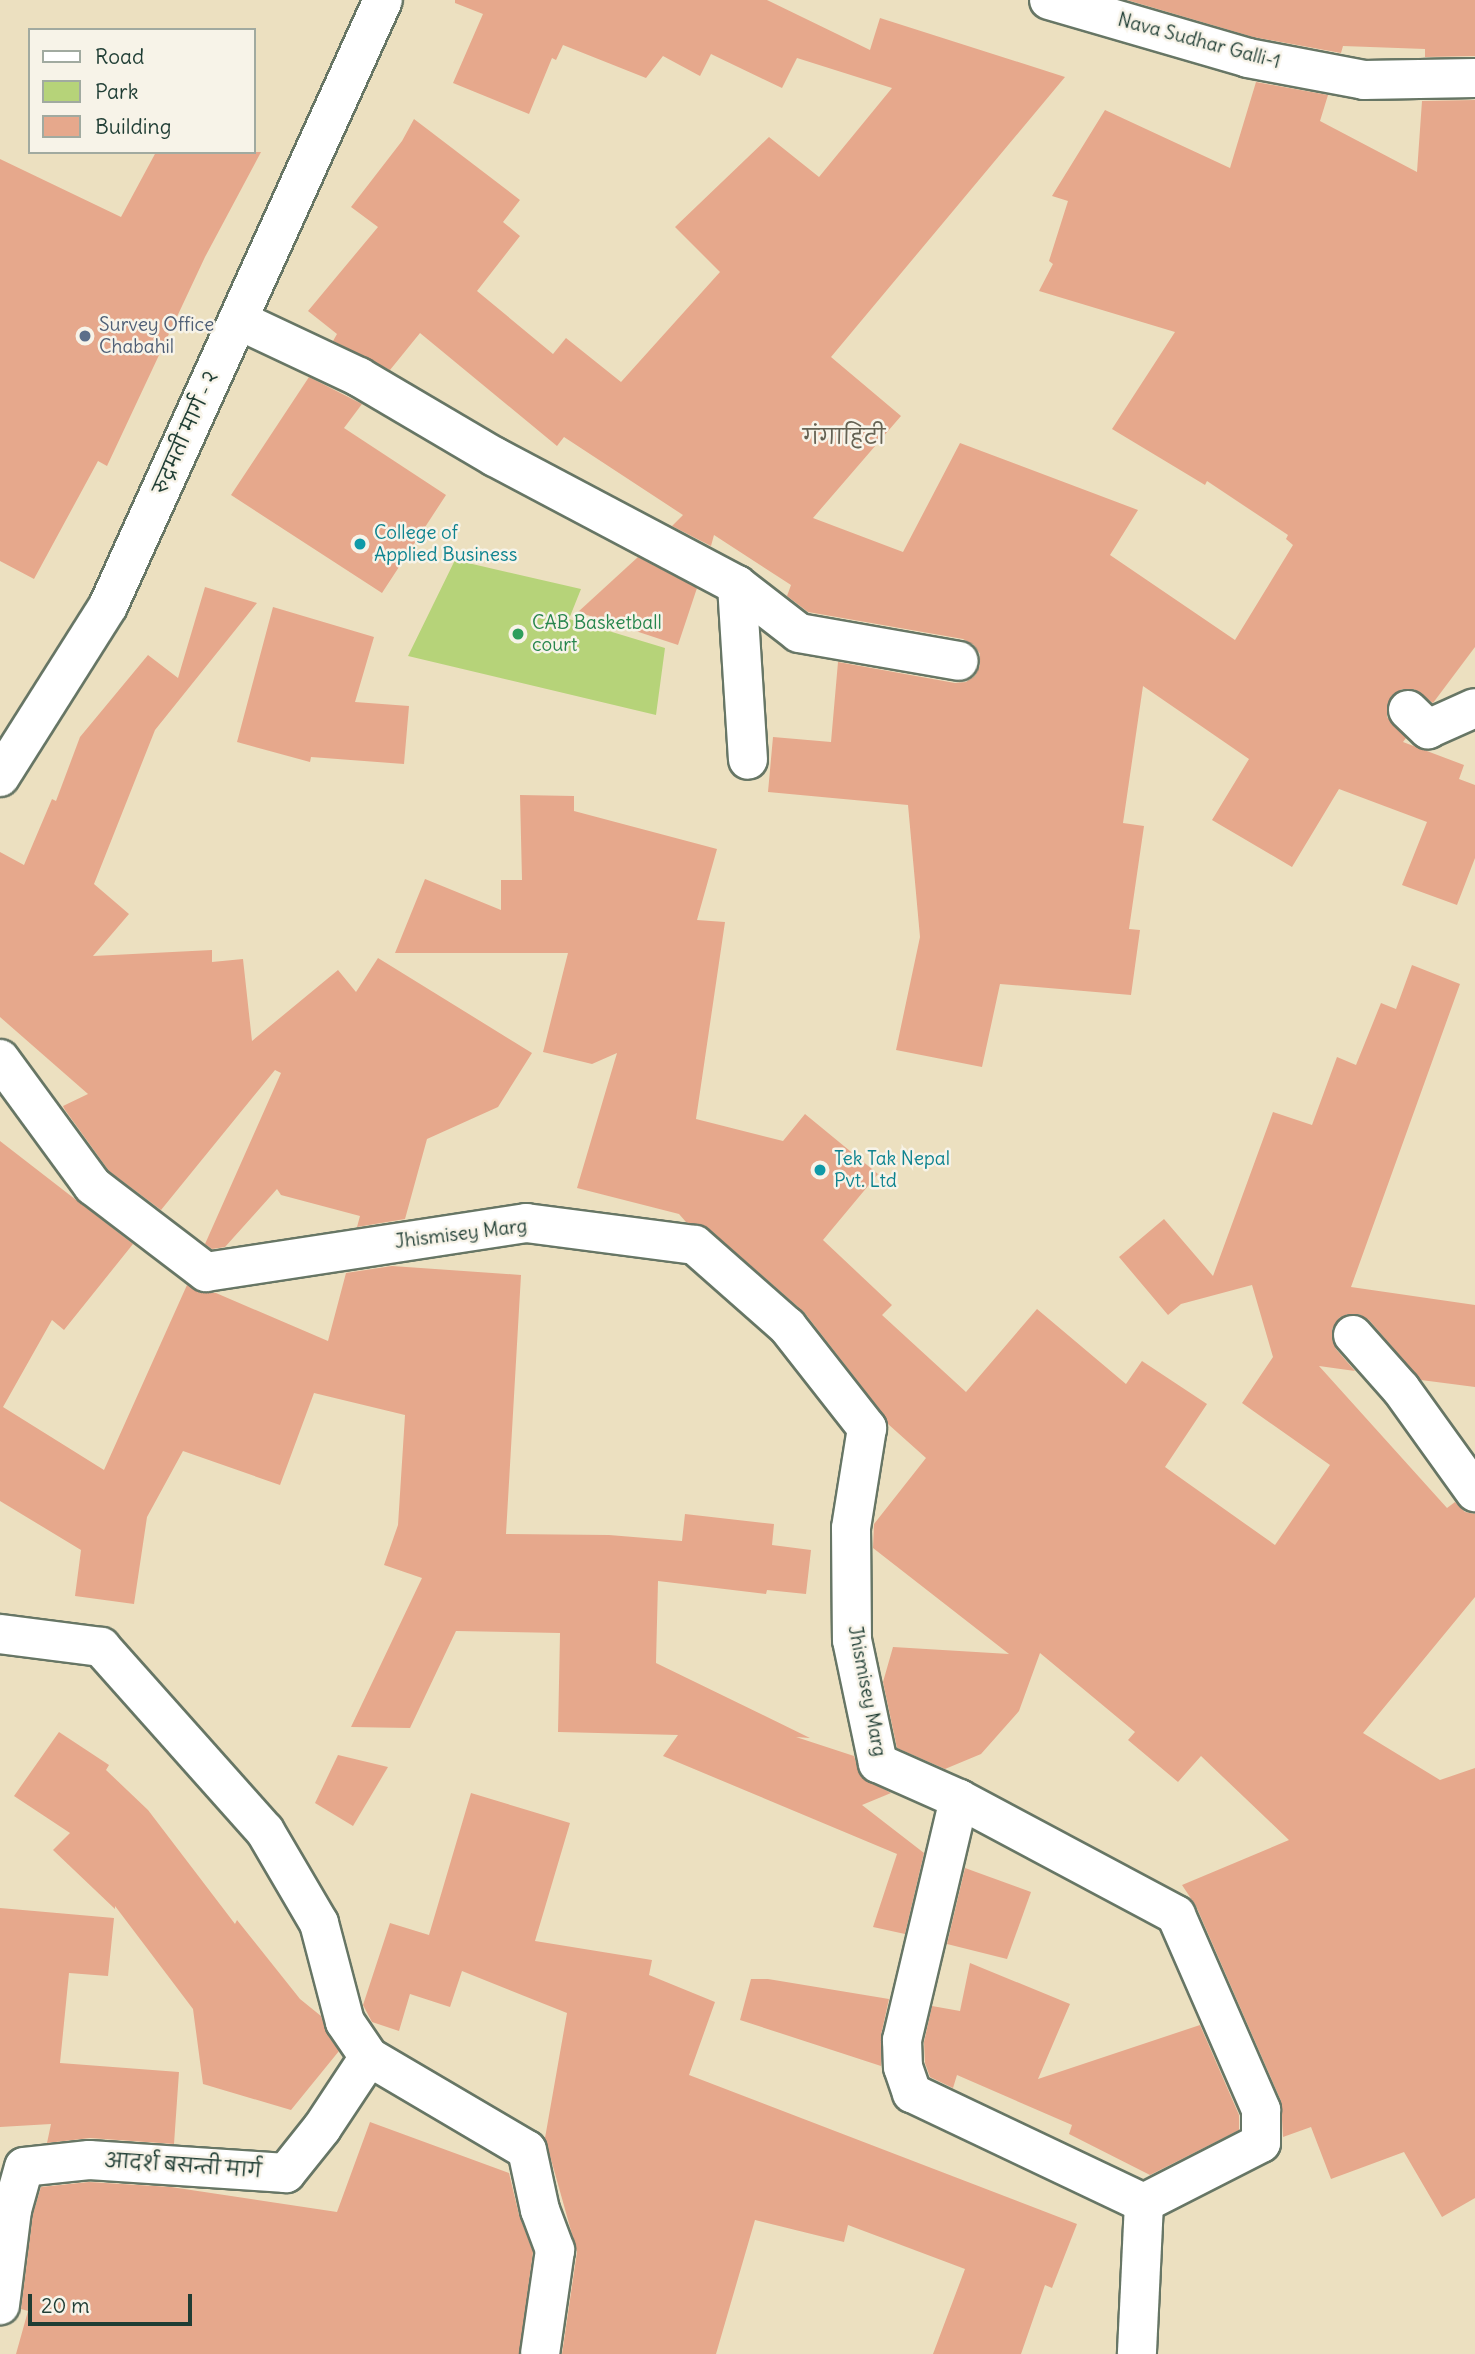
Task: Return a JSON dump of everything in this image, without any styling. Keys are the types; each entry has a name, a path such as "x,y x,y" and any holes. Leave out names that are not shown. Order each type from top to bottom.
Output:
{"street":[{"name":"रुद्रमती मार्ग ‍- २","path":"0,777 108,606 383,0"},
{"name":"Nava Sudhar Galli-1","path":"1049,0 1248,58 1364,80 1475,78"},
{"path":"238,320 359,377 495,457 737,585 799,633 959,661"},
{"path":"737,585 748,760"},
{"path":"1408,710 1427,729 1475,708"},
{"name":"Jhismisey Marg","path":"0,1059 93,1186 206,1272 526,1223 695,1245 787,1326 867,1428 851,1528 852,1640 877,1763 959,1799 1176,1915 1261,2110 1261,2143 1144,2203"},
{"path":"1353,1335 1401,1389 1475,1492"},
{"path":"0,1633 101,1647 265,1831 319,1923 345,2022 369,2057 527,2150 540,2210 555,2250 540,2354"},
{"path":"959,1799 902,2040 903,2067 912,2092 1144,2203 1137,2354"},
{"name":"आदर्श बसन्ती मार्ग","path":"0,2305 12,2210 24,2167 89,2160 286,2174 322,2128 369,2057"}],"green space":[{"name":"CAB Basketball court","path":"455,560 581,589 569,619 665,648 656,715 408,656"}],"building":[{"path":"455,0 767,0 870,50 880,18 1065,77 831,357 901,416 813,518 903,552 960,443 1138,510 1110,555 1235,640 1293,545 1286,539 1288,535 1207,481 1205,485 1112,429 1175,332 1039,291 1053,264 1049,261 1068,201 1052,196 1105,110 1230,168 1256,82 1328,95 1320,121 1417,172 1422,101 1475,100 1475,647 1433,703 1414,689 1402,689 1393,695 1387,706 1387,717 1406,738 1403,742 1464,765 1459,779 1475,785 1475,858 1457,905 1402,885 1427,822 1339,789 1292,867 1212,820 1249,759 1143,686 1123,823 1144,826 1129,929 1140,930 1131,995 1000,984 982,1067 896,1050 920,937 908,805 768,792 773,737 831,742 838,662 955,683 966,682 975,676 980,665 980,654 974,645 963,639 808,612 787,596 791,585 714,535 711,546 672,526 683,515 564,437 557,446 420,333 390,370 333,341 337,334 308,311 378,227 351,207 402,141 414,119 520,200 503,222 520,236 477,291 553,354 566,338 621,382 720,272 675,227 769,137 819,177 892,88 797,58 782,88 711,54 700,76 663,56 646,78 563,45 556,60 552,58 529,114 453,83 483,14 455,3"},
{"path":"1127,0 1475,0 1475,56 1425,57 1425,49 1343,46 1341,53 1253,37"},
{"name":"Survey Office Chabahil","path":"261,152 205,257 107,466 98,461 34,579 0,561 0,159 121,217 155,154"},
{"name":"College of Applied Business","path":"309,377 362,404 344,428 446,495 382,593 231,495"},
{"path":"638,557 697,588 678,645 578,612"},
{"path":"205,587 257,603 155,730 94,884 129,914 93,956 212,950 212,962 243,959 252,1041 338,970 356,992 378,958 532,1053 498,1107 427,1139 405,1219 357,1227 360,1216 281,1195 277,1189 225,1247 212,1249 205,1244 281,1073 275,1070 161,1210 109,1171 65,1110 63,1106 88,1094 0,1017 0,852 24,865 52,799 56,801 80,737 148,655 178,678"},
{"path":"273,607 374,637 355,702 409,706 404,764 311,757 310,762 237,742"},
{"path":"520,795 574,796 574,811 717,849 697,920 725,922 696,1119 783,1141 805,1114 878,1174 823,1240 892,1305 882,1315 966,1392 1037,1309 1126,1384 1142,1361 1207,1404 1165,1467 1275,1545 1330,1465 1242,1403 1273,1357 1252,1285 1181,1304 1168,1315 1119,1257 1164,1219 1213,1276 1273,1112 1312,1125 1337,1057 1356,1065 1381,1003 1396,1009 1412,965 1460,984 1351,1287 1475,1305 1475,1387 1421,1380 1369,1320 1359,1314 1348,1314 1339,1318 1332,1329 1336,1349 1355,1371 1319,1366 1447,1508 1455,1502 1465,1512 1475,1514 1475,1597 1363,1733 1440,1780 1475,1768 1475,2198 1442,2217 1404,2152 1331,2179 1311,2127 1283,2137 1281,2101 1196,1906 1182,1885 1289,1840 1201,1756 1178,1782 1128,1740 1135,1732 1040,1653 1019,1711 981,1754 945,1769 897,1748 883,1682 893,1647 1009,1654 873,1548 874,1524 926,1458 888,1424 884,1415 804,1312 709,1229 686,1222 679,1214 577,1188 617,1053 592,1064 543,1052 568,953 395,953 425,879 501,910 501,880 522,880"},
{"path":"0,1141 133,1244 64,1330 52,1320 3,1407 104,1470 187,1285 200,1293 216,1293 328,1341 346,1273 392,1266 521,1275 506,1534 609,1535 682,1541 685,1514 774,1524 772,1545 811,1550 806,1594 767,1590 766,1594 658,1581 656,1663 810,1738 796,1737 854,1756 861,1777 891,1793 862,1805 924,1853 905,1934 873,1927 897,1854 663,1756 678,1735 558,1732 560,1633 456,1631 410,1728 351,1727 422,1578 384,1565 398,1525 405,1415 314,1393 280,1485 183,1451 147,1517 134,1604 75,1596 81,1550 0,1501"},
{"path":"59,1732 109,1765 106,1770 148,1810 235,1924 237,1920 300,1999 321,2016 327,2034 339,2051 291,2110 203,2084 193,2009 115,1906 115,1909 53,1850 70,1833 14,1796"},
{"path":"338,1755 388,1767 353,1826 315,1803"},
{"path":"471,1793 570,1823 535,1941 652,1960 649,1975 715,2002 689,2075 1077,2224 1052,2288 1045,2285 1021,2354 933,2354 965,2269 848,2225 844,2242 755,2220 716,2354 562,2354 577,2252 545,2138 567,2013 462,1971 450,2007 410,1994 399,2031 372,2022 363,2005 390,1923 429,1935"},
{"path":"965,1868 1031,1892 1007,1959 947,1944"},
{"path":"0,1908 114,1918 108,1976 69,1973 60,2063 179,2072 174,2144 90,2138 47,2143 51,2124 0,2127"},
{"path":"970,1963 1070,2004 1038,2079 1200,2025 1239,2115 1239,2130 1150,2175 1069,2134 1072,2125 957,2075 953,2088 930,2077 925,2063 924,2042 932,2006 960,2011"},
{"path":"751,1979 768,1979 889,1999 881,2035 881,2066 740,2020"},
{"path":"370,2122 509,2173 519,2215 533,2252 519,2354 16,2354 28,2311 21,2309 33,2214 41,2187 89,2182 171,2187 337,2212"}],"place":[{"name":"Survey Office Chabahil","path":"85,336"},
{"name":"College of Applied Business","path":"360,544"},
{"name":"CAB Basketball court","path":"518,634"},
{"name":"Tek Tak Nepal Pvt. Ltd","path":"820,1170"}],"district":[{"name":"गंगाहिटी","path":"844,437"}]}
